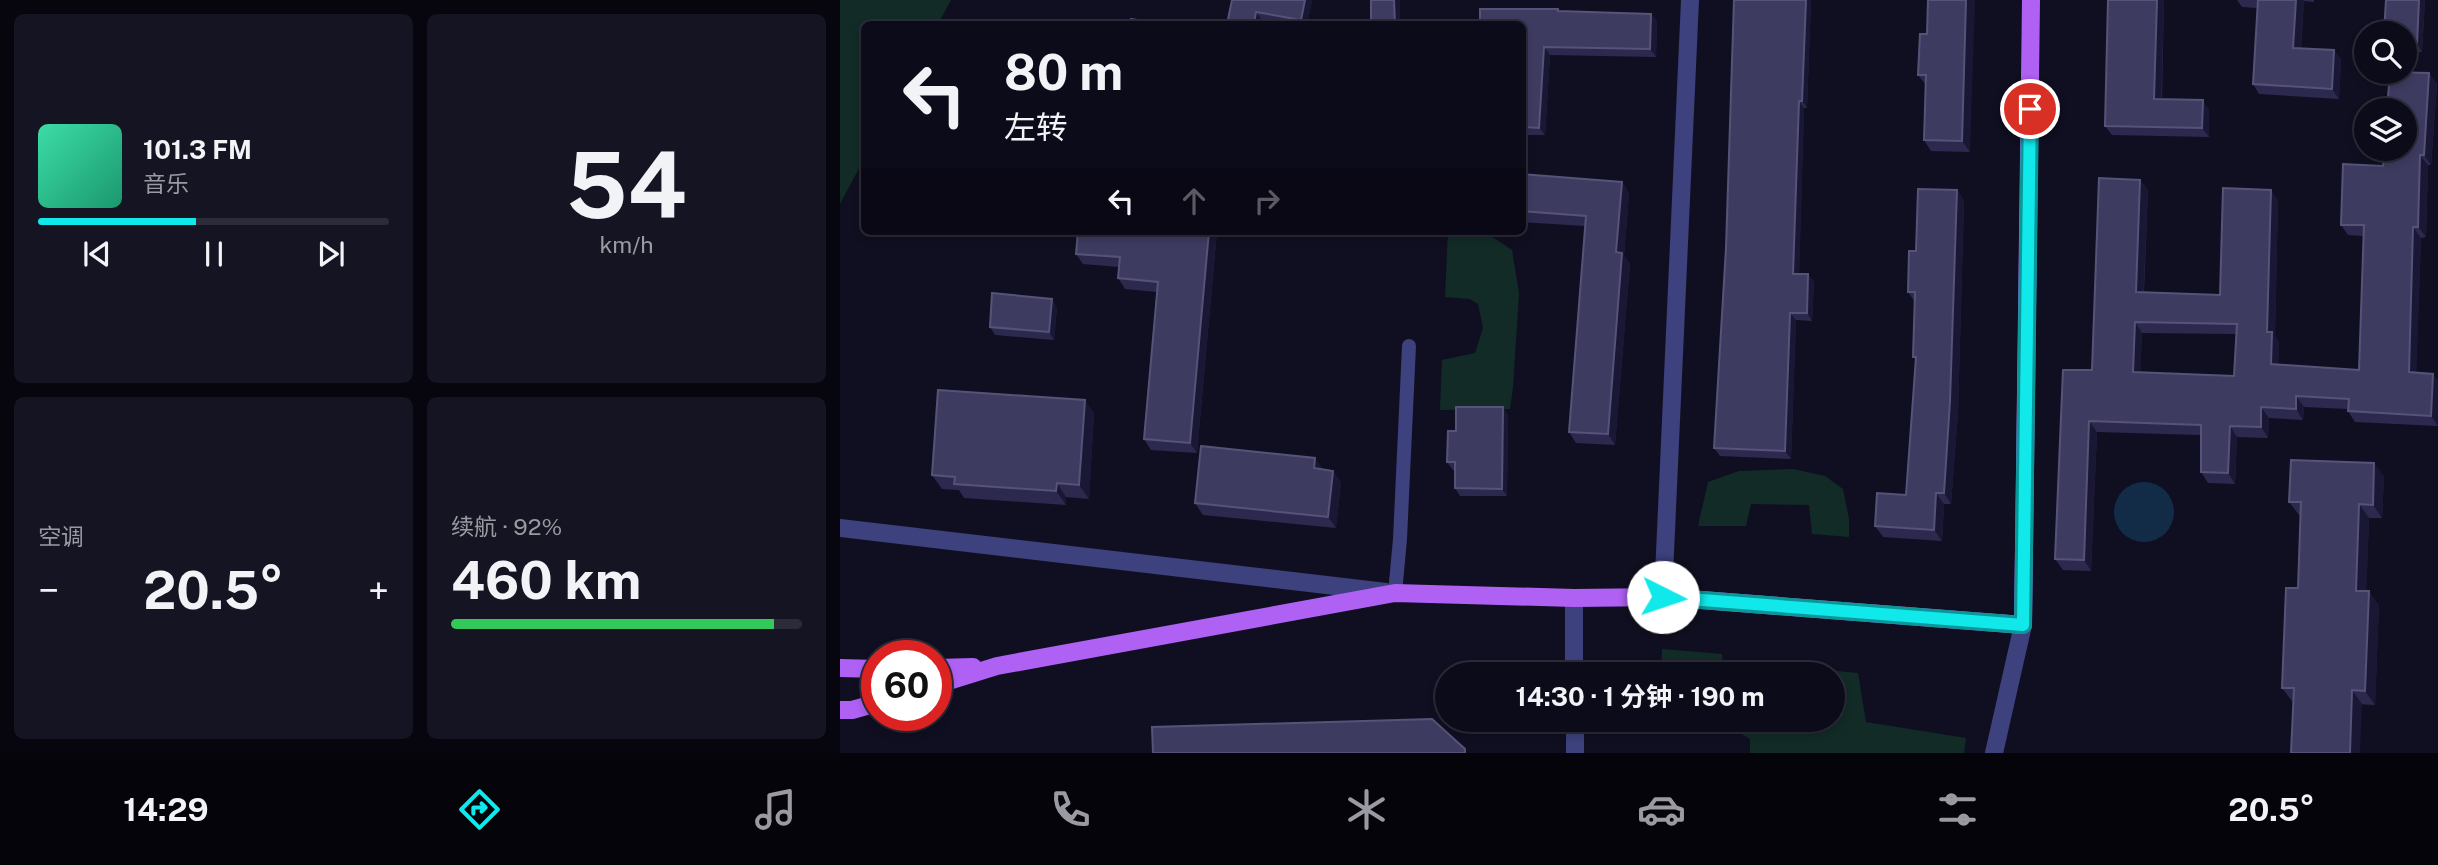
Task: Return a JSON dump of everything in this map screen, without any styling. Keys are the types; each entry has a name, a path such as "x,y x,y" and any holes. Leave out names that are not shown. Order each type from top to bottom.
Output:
{"main road":[{"path":"952,680 997,666 1395,593 1574,598 1663,597 2023,625 2031,0"},
{"path":"952,667 997,666"},
{"path":"840,668 861,669"},
{"path":"840,710 861,707"}],"street":[{"path":"1663,597 1690,0"},
{"path":"840,528 1395,593"},
{"path":"1574,598 1574,662"},
{"path":"1994,753 2023,625"},
{"path":"1574,732 1575,753"}],"lane":[{"path":"1395,593 1409,346"}],"green space":[{"path":"840,0 951,0 940,21 861,21 861,165 840,204"},
{"path":"1448,235 1490,235 1512,250 1519,293 1510,409 1440,410 1442,360 1475,353 1483,328 1478,304 1470,299 1445,297"},
{"path":"1793,469 1825,476 1843,489 1849,519 1849,537 1812,534 1809,505 1751,504 1746,526 1698,526 1708,482 1739,471"},
{"path":"1662,649 1722,654 1723,662 1661,662"},
{"path":"1845,672 1858,673 1866,722 1966,738 1964,753 1750,753 1750,739 1737,732 1845,732"}],"water":[{"path":"2144,482 2165,491 2174,512 2165,533 2144,542 2123,533 2114,512 2123,491"}],"building":[{"path":"1232,0 1305,0 1301,20 1256,12 1254,21 1228,21"},
{"path":"1371,0 1394,0 1395,21 1371,21"},
{"path":"1734,0 1806,0 1802,101 1799,101 1793,274 1808,274 1807,313 1790,313 1785,451 1714,448 1726,248"},
{"path":"1928,0 1966,0 1962,141 1924,140 1926,75 1918,75 1920,34 1927,34"},
{"path":"2108,0 2157,0 2154,99 2203,100 2202,128 2105,126"},
{"path":"2258,0 2296,0 2293,48 2334,50 2332,89 2253,84"},
{"path":"2386,0 2419,0 2417,44 2417,21 2385,21"},
{"path":"1480,9 1558,9 1651,14 1650,49 1544,47 1539,128 1526,127 1526,21 1480,21"},
{"path":"2417,73 2429,73 2424,155 2420,155 2418,227 2413,227 2409,372 2433,374 2431,416 2348,411 2349,399 2296,396 2296,409 2261,407 2261,427 2230,426 2228,473 2201,472 2201,425 2089,421 2084,560 2055,559 2063,370 2092,370 2099,178 2140,180 2136,292 2220,295 2223,188 2271,190 2267,332 2272,332 2271,364 2359,370 2364,225 2341,225 2343,164 2383,166 2384,161 2417,161 2417,98 2388,98 2389,84 2417,84","holes":["2135,322 2237,324 2234,376 2133,372"]},
{"path":"1526,174 1622,182 1616,252 1622,253 1608,434 1569,432 1586,216 1526,211"},
{"path":"1918,189 1957,190 1944,493 1936,493 1934,530 1875,526 1877,493 1906,495 1916,357 1913,357 1915,292 1908,292 1909,251 1916,251"},
{"path":"1078,235 1209,235 1190,443 1144,439 1158,282 1118,278 1120,257 1076,254"},
{"path":"992,293 1052,299 1049,332 990,327"},
{"path":"938,390 1085,400 1079,485 1057,483 1056,491 954,484 955,477 932,475"},
{"path":"1456,407 1503,407 1502,489 1455,488 1455,462 1447,462 1448,431 1456,431"},
{"path":"1201,446 1315,458 1314,468 1333,471 1328,517 1195,503"},
{"path":"2291,460 2374,463 2373,505 2359,504 2356,591 2369,591 2365,691 2352,690 2350,753 2291,753 2294,688 2282,688 2286,588 2298,588 2301,502 2289,502"},
{"path":"1432,719 1435,722 1435,732 1446,732 1465,749 1465,753 1153,753 1152,727"}],"route":[{"path":"1663,597 2023,625 2030,109"}]}
